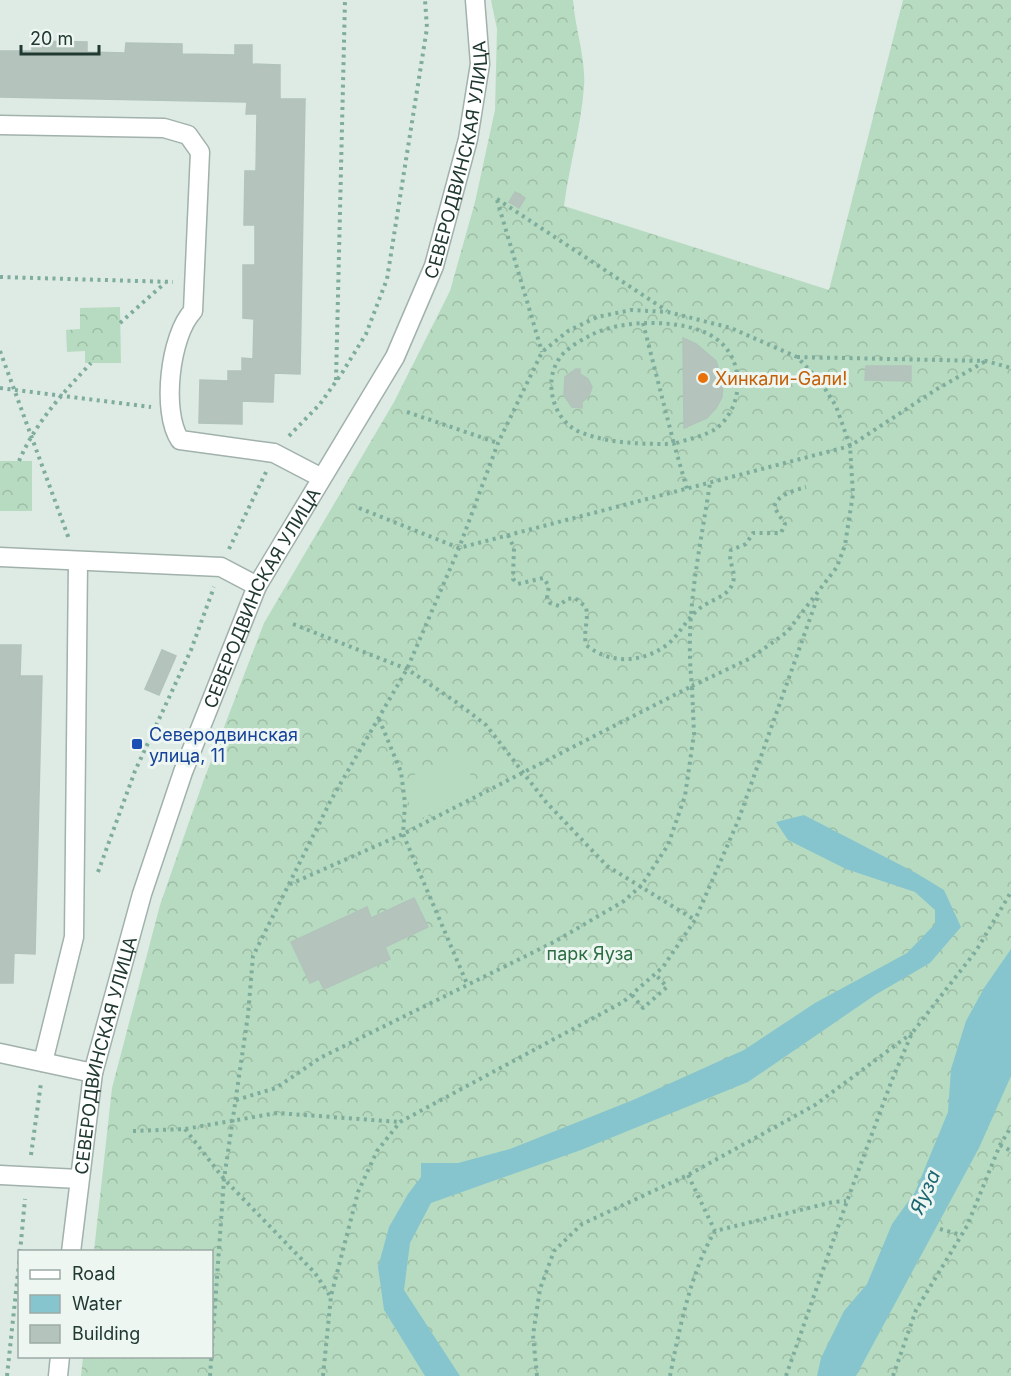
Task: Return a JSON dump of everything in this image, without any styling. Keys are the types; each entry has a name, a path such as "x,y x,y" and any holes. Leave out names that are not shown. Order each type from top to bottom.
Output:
{"street":[{"name":"СЕВЕРОДВИНСКАЯ УЛИЦА","path":"71,1250 93,1073 142,894 183,772 257,586 320,477 394,357 434,266 468,139 480,64 475,0"},
{"path":"0,125 164,128 188,135 200,152 193,311 180,330 176,344 170,409 173,429 180,440 274,453 320,477"},
{"path":"0,557 131,561 221,567 257,586"},
{"path":"43,1062 74,937 78,561"},
{"path":"0,1053 93,1073"},
{"path":"0,1175 79,1179"},
{"path":"58,1376 60,1358"}],"path":[{"path":"336,382 345,0"},
{"path":"542,352 497,199 668,312"},
{"path":"0,277 194,282"},
{"path":"120,323 166,282"},
{"path":"213,1334 224,1179 248,1015 253,956 286,886 331,800 407,669 459,548 498,443 542,352 568,332 597,317 631,310 668,312 731,328 797,357 820,381 836,406 850,446 853,494 845,545 837,567 787,632 751,658 403,834 286,886"},
{"path":"643,323 687,489"},
{"path":"643,323 689,328 714,338 732,357 738,372 739,386 735,403 717,428 674,444 631,444 578,431 564,421 553,402 551,374 559,358 574,344 600,330 625,324 643,323"},
{"path":"0,351 78,561"},
{"path":"797,357 986,361 1011,369"},
{"path":"358,508 459,548 850,446 937,389 986,361"},
{"path":"19,461 31,434 59,396 91,363"},
{"path":"0,388 170,409"},
{"path":"407,412 498,443"},
{"path":"236,1100 276,1088 320,1058 554,942 624,901 640,886 669,845 685,796 694,734 688,650 690,616 710,483"},
{"path":"508,535 514,548 513,579 518,584 543,578 549,586 547,598 550,603 558,606 567,599 575,598 586,607 588,618 583,631 586,645 602,656 628,660 656,651 669,643 690,616 705,604 723,596 732,586 733,569 728,559 731,550 746,544 753,533 781,533 784,525 774,507 776,501 788,492 806,487"},
{"path":"323,1376 331,1296 358,1192 377,1151 400,1122 633,995 656,975 695,920 750,791 820,592"},
{"path":"293,624 407,669 486,725 546,802 607,866 695,920"},
{"path":"379,718 401,772 405,803 403,834 468,986"},
{"path":"786,1376 847,1201 912,1033 976,951 1011,892"},
{"path":"633,995 643,1008 667,987 656,975"},
{"path":"537,1376 533,1335 540,1289 554,1251 582,1224 688,1175 815,1105 912,1033"},
{"path":"133,1131 185,1129 277,1113 400,1122"},
{"path":"893,1376 916,1310 968,1226 1000,1145 1011,1127"},
{"path":"185,1129 224,1179 315,1273 331,1296"},
{"path":"1000,1145 1011,1151"},
{"path":"688,1175 715,1231"},
{"path":"670,1376 704,1249 715,1231 833,1202 847,1201"},
{"path":"940,1229 961,1235"},
{"path":"7,1376 18,1273"},
{"path":"210,1376 211,1358"}],"green space":[{"name":"парк Яуза","path":"491,0 573,0 584,87 564,206 829,290 903,0 1011,0 1011,1376 81,1376 83,1358 213,1358 213,1250 94,1250 112,1088 160,905 203,782 264,623 394,402 450,291 475,202 495,110 497,29"},
{"path":"120,307 121,363 85,363 85,351 67,352 66,330 80,329 80,308"},
{"path":"0,461 32,461 32,511 0,511"},
{"path":"460,753 478,790 410,824 408,778"}],"water":[{"path":"804,815 944,890 961,927 930,963 875,995 748,1082 581,1150 431,1203 410,1243 404,1290 460,1376 425,1376 384,1310 378,1267 389,1227 421,1177 421,1163 458,1163 510,1149 633,1100 744,1050 815,1003 907,953 935,924 935,910 915,892 846,869 788,840 776,822"},
{"name":"Яуза","path":"1011,949 1011,1076 979,1148 856,1376 817,1376 821,1358 844,1311 867,1284 892,1224 915,1192 948,1112 951,1069 966,1021 984,988"}],"building":[{"path":"32,41 87,42 87,52 125,53 126,43 182,44 182,54 235,55 235,45 252,45 252,64 280,65 280,99 305,99 300,374 274,373 273,402 242,401 242,424 199,423 200,380 228,381 228,371 242,371 242,358 253,359 254,319 243,318 243,265 255,265 255,225 244,225 245,171 256,171 257,114 246,114 247,102 0,97 0,51 32,51"},
{"path":"515,192 525,198 519,208 509,202"},
{"name":"Хинкали-Gали!","path":"683,338 696,344 716,361 723,384 722,397 716,408 707,418 684,428"},
{"path":"866,366 911,366 911,381 865,380"},
{"path":"576,369 580,369 580,374 588,379 592,387 589,396 582,402 582,408 572,407 564,395 565,377"},
{"path":"0,645 21,645 20,676 42,676 35,954 14,953 13,983 0,983"},
{"path":"162,650 176,656 159,695 145,689"},
{"path":"414,898 428,927 385,947 390,959 324,989 319,979 310,983 291,942 367,907 371,918"}],"place":[{"name":"Хинкали-Gали!","path":"703,378"},
{"name":"Северодвинская улица, 11","path":"137,744"}]}
